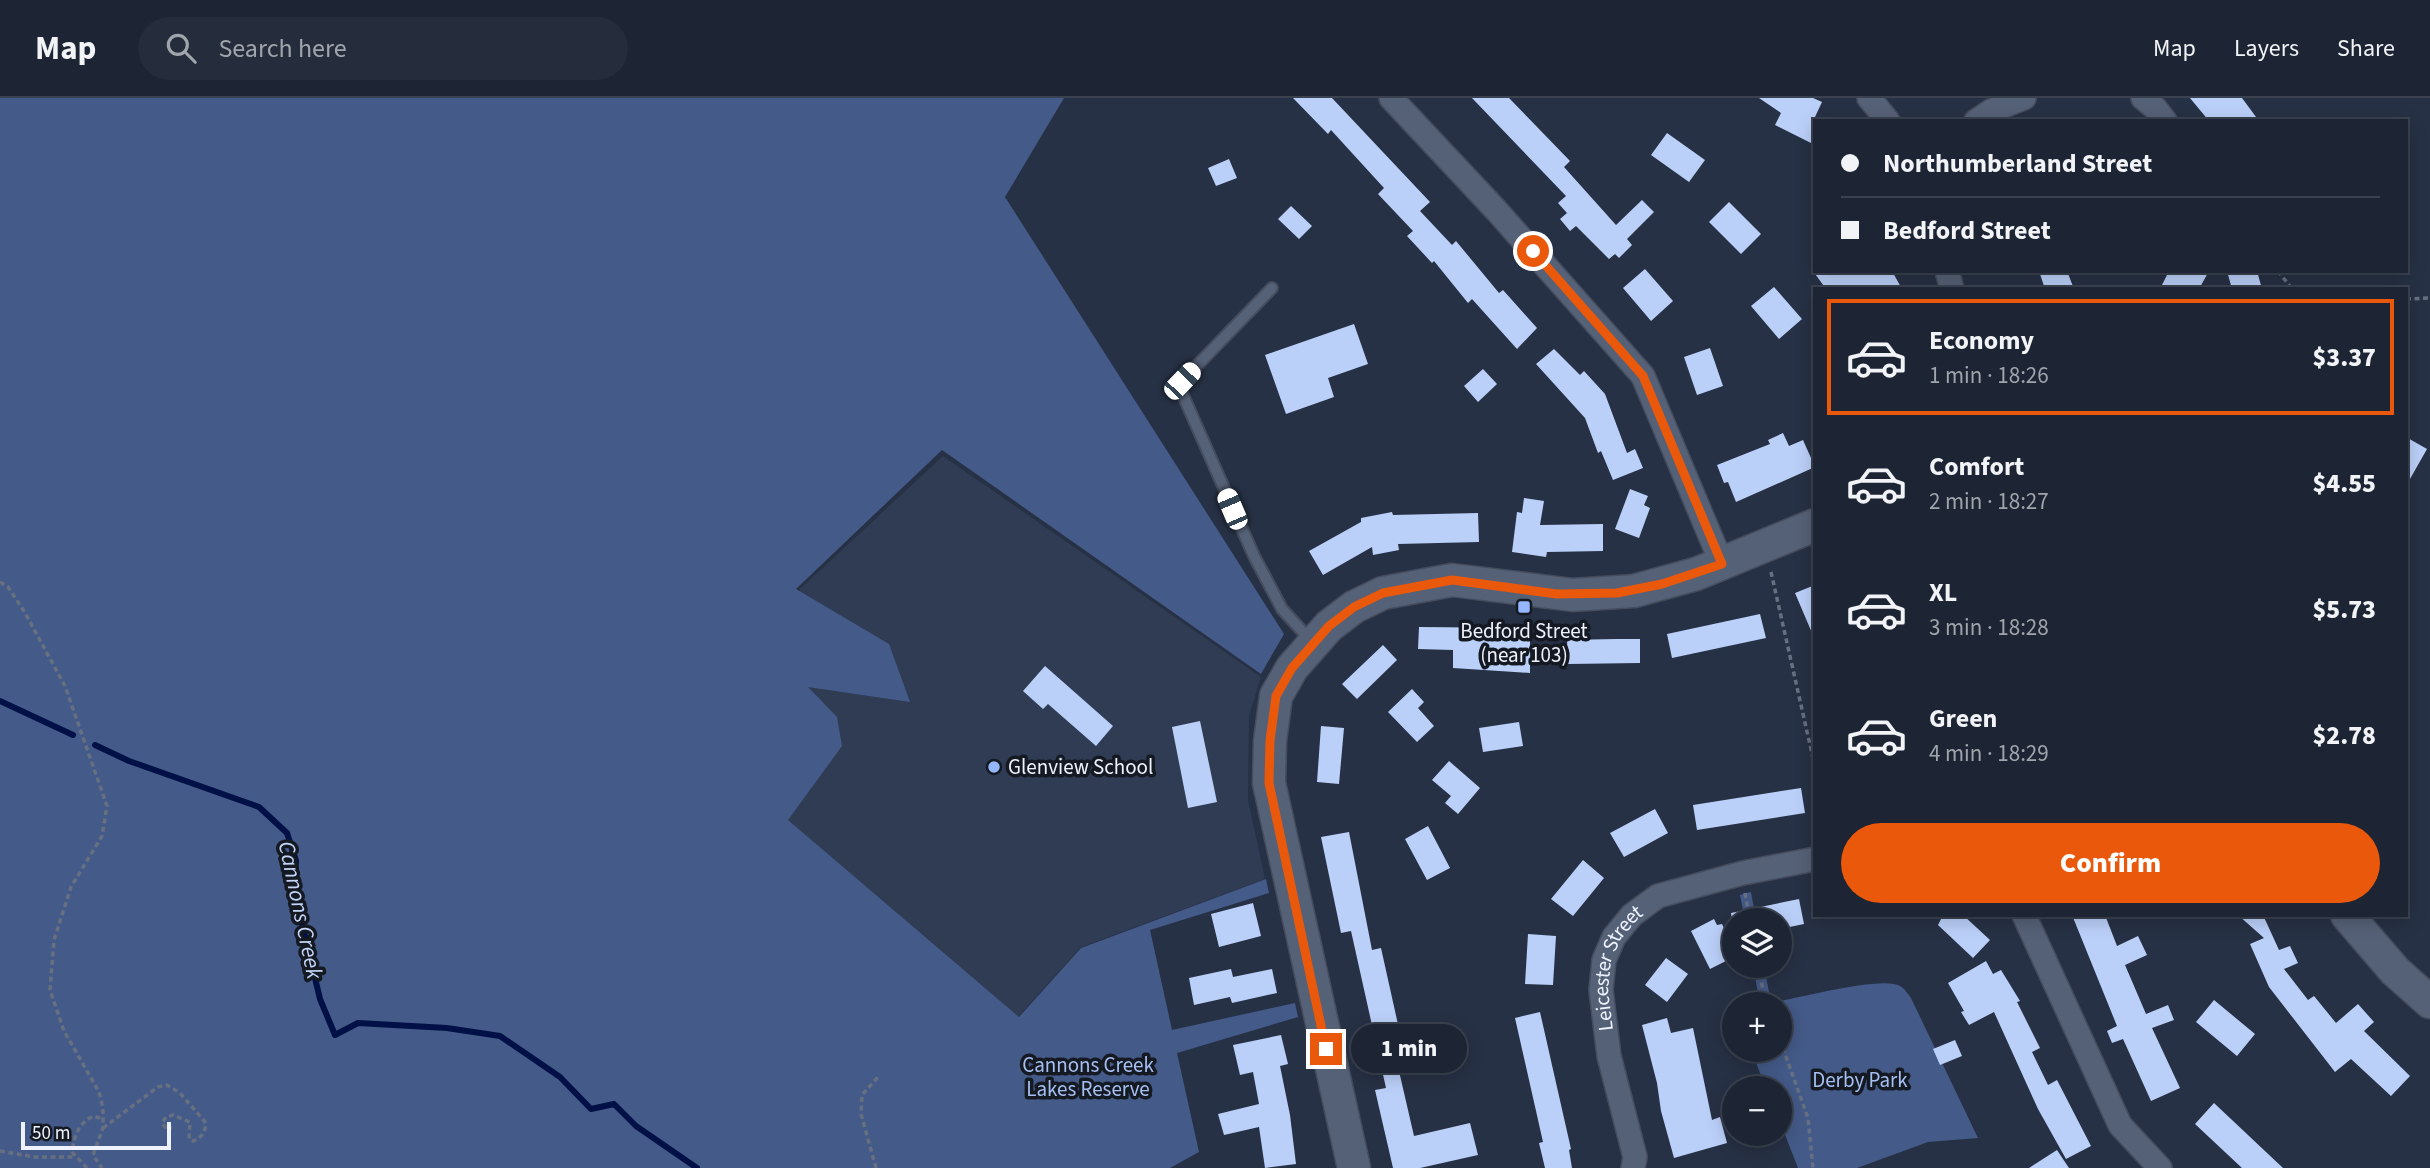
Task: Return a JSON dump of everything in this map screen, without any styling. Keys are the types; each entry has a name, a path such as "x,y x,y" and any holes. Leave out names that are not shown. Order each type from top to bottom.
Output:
{"street":[{"path":"1391,98 1515,231 1643,376 1722,564"},
{"path":"1869,98 1886,119"},
{"path":"1979,119 1991,111 2024,98"},
{"path":"2143,98 2163,119"},
{"path":"1354,1168 1269,783 1270,741 1276,696 1292,668 1329,626 1354,607 1383,593 1452,580 1565,595 1617,593 1662,584 1722,564 1813,526"},
{"name":"Leicester Street","path":"1633,1168 1634,1157 1609,1056 1601,990 1604,960 1614,937 1632,915 1658,896 1741,873 1813,859"},
{"path":"2025,917 2120,1125 2160,1168"},
{"path":"2349,917 2395,971 2430,1002"}],"lane":[{"path":"1272,288 1182,381 1182,393 1248,544 1282,609 1313,643"}],"path":[{"path":"2280,273 2290,287"},
{"path":"2408,299 2430,298"},
{"path":"1765,546 1813,758"},
{"path":"0,582 8,587 24,611 59,676 107,806 102,836 72,887 54,940 50,990 64,1031 99,1092 103,1108 103,1128 93,1155 102,1168"},
{"path":"1741,873 1748,908"},
{"path":"1788,1062 1808,1118 1813,1168"},
{"path":"876,1168 861,1114 862,1095 878,1077"},
{"path":"103,1128 159,1087 167,1085 180,1093 206,1123 205,1132 193,1141 189,1139 192,1128 190,1122 173,1115 166,1117 162,1123 165,1127 172,1128"},
{"path":"87,1168 72,1152 75,1139 82,1122 93,1116 103,1119"},
{"path":"0,1151 35,1157 76,1157"}],"shaded area":[{"name":"Glenview School","path":"943,456 1261,677 1249,716 1248,800 1265,879 1081,947 1018,1017 816,1041 732,735 800,589"}],"green space":[{"name":"Cannons Creek Lakes Reserve","path":"0,98 1064,98 1005,197 1284,634 1261,674 942,450 796,589 889,644 910,702 808,687 837,717 842,746 788,820 1019,1017 1081,948 1266,879 1269,893 1150,930 1172,1030 1295,1003 1298,1017 1177,1053 1199,1152 1170,1168 0,1168"},
{"path":"1751,892 1754,908 1743,908 1740,895"},
{"name":"Derby Park","path":"1755,978 1766,978 1769,992 1758,992"},
{"name":"Derby Park","path":"1891,984 1901,987 1911,998 1978,1138 1928,1142 1857,1168 1798,1168 1789,1146 1792,1146 1792,1076 1761,1076 1756,1062 1792,1062 1792,999 1861,985"}],"building":[{"path":"1293,98 1332,98 1430,202 1420,211 1452,245 1456,241 1499,293 1503,290 1537,328 1517,349 1472,299 1468,303 1434,261 1432,263 1407,236 1413,231 1378,194 1384,188 1331,130 1328,134"},
{"path":"1472,98 1509,98 1570,161 1564,167 1616,225 1642,200 1654,212 1627,239 1632,245 1619,258 1615,254 1609,259 1576,226 1570,231 1560,219 1567,213 1558,203 1566,196"},
{"path":"1759,98 1813,98 1822,102 1813,119 1813,144 1775,125 1781,113"},
{"path":"2190,98 2242,98 2258,119 2207,119"},
{"path":"1667,133 1705,160 1689,182 1651,155"},
{"path":"1229,159 1237,178 1216,186 1208,168"},
{"path":"1729,202 1761,234 1741,254 1709,222"},
{"path":"1291,206 1312,226 1299,239 1278,219"},
{"path":"1645,269 1673,301 1651,321 1623,288"},
{"path":"1814,273 1893,273 1901,287 1825,287"},
{"path":"2040,273 2068,273 2073,287 2044,287"},
{"path":"2168,273 2208,273 2200,287 2161,287"},
{"path":"2228,273 2258,273 2261,287 2231,287"},
{"path":"1774,287 1802,319 1779,339 1751,306"},
{"path":"1354,324 1368,364 1328,378 1334,397 1286,414 1265,355"},
{"path":"1710,348 1723,386 1697,395 1684,357"},
{"path":"1554,349 1580,375 1584,371 1605,394 1627,453 1635,449 1643,468 1613,480 1601,451 1598,453 1585,418 1536,364"},
{"path":"1483,369 1497,384 1478,402 1464,386"},
{"path":"1783,433 1789,446 1803,440 1813,468 1736,502 1717,465 1770,444 1768,440"},
{"path":"2408,438 2427,449 2408,482"},
{"path":"1630,489 1648,496 1644,505 1650,508 1639,538 1615,529"},
{"path":"1524,498 1544,501 1540,525 1603,524 1603,551 1547,552 1546,557 1512,552 1517,512 1522,513"},
{"path":"1392,512 1393,515 1478,513 1479,542 1398,544 1399,550 1373,555 1372,547 1323,575 1309,551 1361,522 1361,518"},
{"path":"1813,586 1813,635 1795,593"},
{"path":"1760,614 1766,638 1672,658 1667,634"},
{"path":"1419,627 1530,628 1530,673 1453,668 1453,650 1418,649"},
{"path":"1640,639 1640,663 1568,664 1567,640"},
{"path":"1383,645 1397,660 1357,699 1342,684"},
{"path":"1045,666 1113,726 1096,746 1048,704 1043,709 1023,691"},
{"path":"1412,689 1424,702 1418,708 1434,726 1417,742 1388,712"},
{"path":"1200,721 1217,802 1188,808 1172,727"},
{"path":"1519,722 1523,746 1483,752 1479,728"},
{"path":"1321,726 1344,728 1339,784 1317,782"},
{"path":"1449,761 1480,788 1458,814 1445,803 1451,796 1432,780"},
{"path":"1801,788 1805,813 1697,830 1693,805"},
{"path":"1655,809 1668,833 1624,857 1610,833"},
{"path":"1428,826 1450,868 1427,880 1405,839"},
{"path":"1349,832 1372,950 1381,948 1405,1056 1396,1058 1414,1136 1470,1123 1478,1155 1420,1168 1393,1168 1375,1090 1386,1088 1351,931 1341,933 1321,837"},
{"path":"1583,860 1604,878 1573,916 1551,899"},
{"path":"1799,899 1804,924 1792,926 1792,908 1755,908"},
{"path":"1253,903 1261,936 1219,947 1211,914"},
{"path":"1942,917 1965,917 1990,940 1973,958 1938,925"},
{"path":"2073,917 2106,917 2117,946 2138,936 2147,955 2125,965 2146,1014 2168,1005 2174,1020 2152,1028 2180,1088 2151,1101 2123,1039 2112,1043 2107,1031 2117,1026"},
{"path":"2240,917 2264,917 2279,950 2290,946 2298,963 2284,969 2308,1000 2314,996 2336,1023 2358,1004 2374,1022 2364,1031 2410,1076 2391,1096 2351,1059 2335,1072 2269,987 2250,944 2264,938"},
{"path":"1714,919 1717,925 1722,924 1722,963 1710,969 1691,931"},
{"path":"1528,934 1556,936 1553,985 1525,984"},
{"path":"1666,958 1688,974 1667,1002 1645,985"},
{"path":"1986,961 1993,974 2001,970 2020,1001 2017,1002 2040,1048 2032,1052 2048,1085 2057,1080 2091,1146 2066,1159 2038,1109 1994,1012 1969,1025 1948,983"},
{"path":"1231,969 1233,977 1272,969 1277,993 1232,1003 1230,997 1194,1005 1189,978"},
{"path":"2214,1000 2255,1034 2237,1056 2196,1022"},
{"path":"1540,1012 1571,1149 1572,1168 1545,1168 1539,1143 1543,1142 1515,1018"},
{"path":"1667,1018 1671,1033 1693,1028 1712,1120 1720,1117 1722,1124 1722,1144 1674,1158 1642,1025"},
{"path":"1281,1035 1288,1064 1280,1066 1296,1164 1265,1168 1259,1127 1224,1135 1218,1114 1259,1104 1253,1072 1240,1075 1233,1045"},
{"path":"1955,1040 1962,1056 1940,1065 1933,1049"},
{"path":"2214,1103 2283,1168 2242,1168 2195,1124"},
{"path":"2057,1150 2069,1168 2029,1168"}],"waterway":[{"name":"Cannons Creek","path":"0,701 73,735"},
{"name":"Cannons Creek","path":"95,745 129,761 259,807 287,833 296,861 294,890 320,999 335,1035 358,1023 447,1028 500,1036 560,1077 591,1109 614,1104 636,1126 697,1168"}],"place":[{"name":"Bedford Street (near 103)","path":"1524,607"},
{"name":"Glenview School","path":"994,767"}],"route":[{"path":"1326,1049 1269,783 1270,741 1276,696 1292,668 1329,626 1354,607 1383,593 1452,580 1557,594 1595,595 1648,588 1722,564 1643,376 1533,251"}]}
